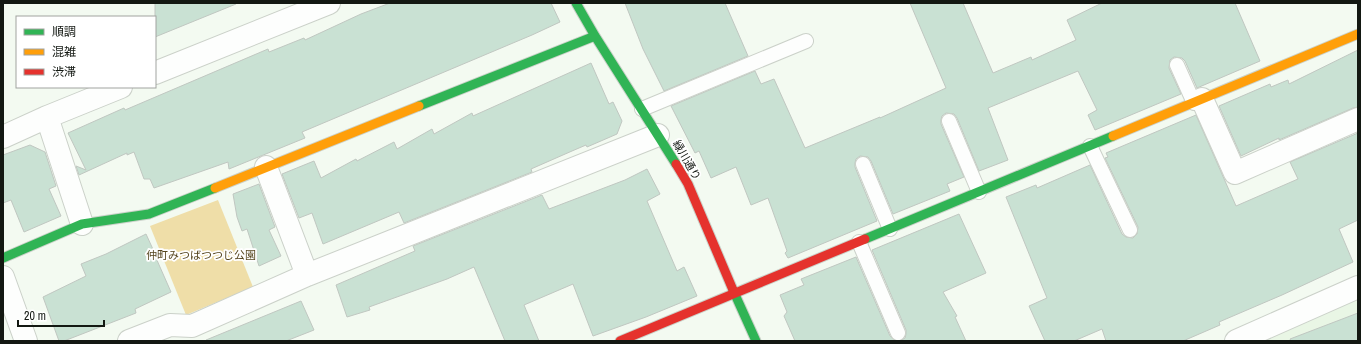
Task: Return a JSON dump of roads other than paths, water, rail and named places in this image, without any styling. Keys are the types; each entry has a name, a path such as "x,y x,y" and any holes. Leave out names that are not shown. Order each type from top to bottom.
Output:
{"street":[{"path":"156,73 329,3"},
{"name":"緑川通り","path":"576,3 595,36 688,184 734,294 756,341"},
{"path":"620,341 1358,34"},
{"path":"3,258 82,224 149,214 595,36"},
{"path":"3,137 47,117 119,88"},
{"path":"1198,101 1235,173 1358,120"},
{"path":"47,117 82,224"},
{"path":"130,341 170,325 192,326 307,275 658,135"},
{"path":"266,167 307,275"},
{"path":"3,277 26,341"},
{"path":"1236,341 1358,287"}],"lane":[{"path":"642,109 806,41"},
{"path":"1177,65 1198,101"},
{"path":"949,121 980,192"},
{"path":"1090,146 1130,230"},
{"path":"863,164 890,229"},
{"path":"859,242 898,333"}],"park label":[{"name":"仲町みつばつつじ公園","path":"201,255"}]}
